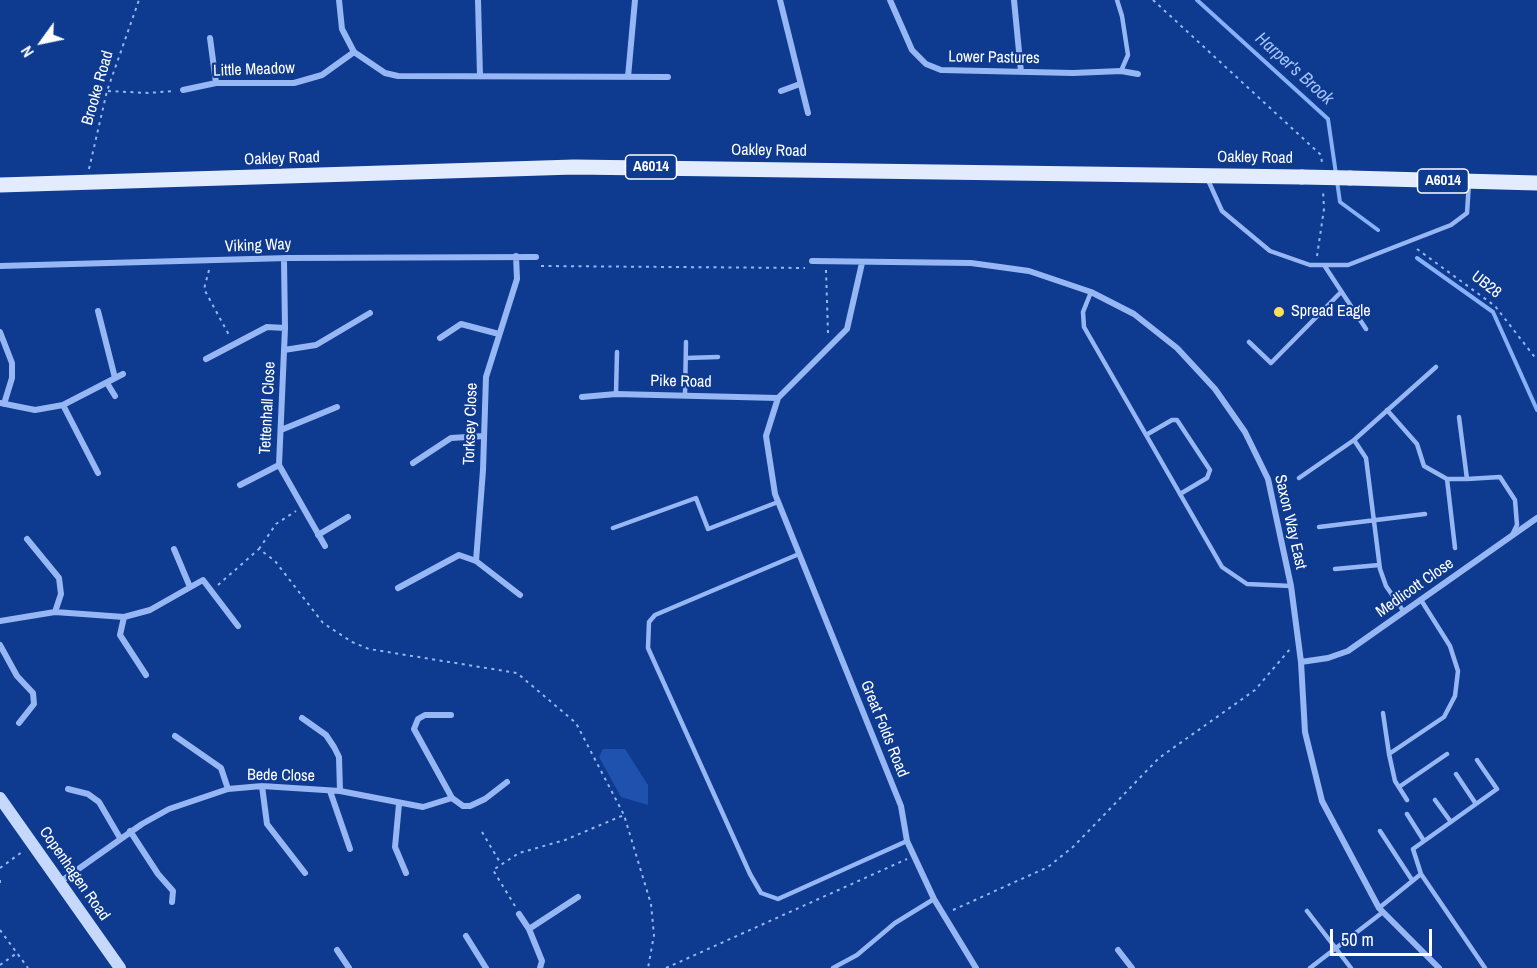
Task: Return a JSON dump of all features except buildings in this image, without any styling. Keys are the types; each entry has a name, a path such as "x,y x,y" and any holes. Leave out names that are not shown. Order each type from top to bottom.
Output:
{"main road":[{"name":"Oakley Road","path":"0,185 574,167 1206,175 1537,183"}],"street":[{"path":"339,0 342,29 354,52 375,69 398,76 668,77"},
{"path":"478,0 480,76"},
{"path":"628,77 636,0"},
{"path":"780,0 808,113"},
{"name":"Lower Pastures","path":"890,0 905,38 926,64 941,70 1121,71 1138,74"},
{"path":"1014,0 1021,72"},
{"path":"210,38 216,83"},
{"name":"Little Meadow","path":"183,90 216,83 294,83 322,75 354,52"},
{"path":"782,91 800,84"},
{"name":"Torksey Close","path":"477,561 486,376 517,279 516,256"},
{"name":"Viking Way","path":"0,266 284,259 537,257"},
{"name":"Tettenhall Close","path":"284,259 285,350 279,465 325,546"},
{"name":"Saxon Way East","path":"813,265 826,262 971,263 1029,271 1091,292 1134,314 1177,348 1215,389 1245,432 1268,479 1291,586 1301,662 1305,732 1322,801 1381,910 1439,968"},
{"path":"778,398 847,329 862,263"},
{"path":"99,311 115,378"},
{"path":"285,350 316,345 370,313"},
{"path":"440,338 461,324 499,334"},
{"path":"206,359 267,327 285,328"},
{"path":"0,332 12,363 12,378 2,403 35,410 63,405 123,374"},
{"path":"107,383 115,396"},
{"name":"Pike Road","path":"582,397 616,394 778,398"},
{"name":"Great Folds Road","path":"778,398 766,436 775,494 901,806 908,841 914,856 934,899 945,913 976,968"},
{"path":"63,405 98,473"},
{"path":"281,430 337,407"},
{"path":"413,463 451,438 484,436"},
{"path":"240,485 279,465"},
{"path":"318,535 348,517"},
{"name":"Medlicott Close","path":"1301,662 1328,658 1348,651 1537,518"},
{"path":"27,539 59,578 61,594 55,612"},
{"path":"174,549 190,587"},
{"path":"398,588 459,555 477,561 520,596"},
{"path":"0,621 55,612 124,617 150,610 203,580 238,626"},
{"path":"124,617 120,636 146,675"},
{"path":"0,645 17,676 33,693 34,704 19,723"},
{"path":"451,716 425,715 418,718 414,729 452,798 463,806 470,806 485,799 507,782"},
{"path":"302,718 326,735 334,747 339,757 340,790"},
{"path":"175,736 221,768 228,789"},
{"path":"262,786 267,824 305,873"},
{"name":"Bede Close","path":"60,882 130,831 169,809 228,789 262,786 340,790 399,804 423,807 452,798"},
{"path":"68,789 88,794 99,802 120,838"},
{"path":"330,791 350,849"},
{"name":"Copenhagen Road","path":"0,798 120,968"},
{"path":"399,804 395,847 406,873"},
{"path":"130,831 158,874 173,891 172,902"},
{"path":"529,929 578,897"},
{"path":"519,914 529,929 542,961 540,968"},
{"path":"466,936 486,968"},
{"path":"337,950 349,968"},
{"path":"1118,950 1132,968"}],"lane":[{"path":"1117,0 1126,33 1128,55 1121,71"},
{"path":"1206,175 1222,211 1270,251 1316,265 1348,265 1451,225 1467,213 1469,181"},
{"path":"1324,265 1366,329"},
{"path":"1091,292 1083,312 1084,327 1222,567 1247,584 1291,586"},
{"path":"1249,342 1271,363 1341,292"},
{"path":"685,396 686,342"},
{"path":"616,394 617,352"},
{"path":"686,358 718,357"},
{"path":"1299,478 1354,440 1436,368"},
{"path":"1387,410 1417,444 1424,466 1447,479 1500,477 1515,500 1517,525 1511,536"},
{"path":"1459,417 1467,479"},
{"path":"1146,435 1172,420 1177,420 1210,470 1207,478 1180,494"},
{"path":"1354,440 1366,458 1379,565 1386,586 1404,612"},
{"path":"1447,479 1455,548"},
{"path":"613,528 696,498 708,529 778,502"},
{"path":"1319,527 1425,514"},
{"path":"799,554 655,615 649,622 648,648 745,864 761,893 778,899 908,841"},
{"path":"1335,570 1379,565"},
{"path":"1389,754 1444,717 1455,696 1458,671 1450,646 1421,600"},
{"path":"1383,713 1395,781 1407,800"},
{"path":"1399,787 1447,754"},
{"path":"1477,760 1497,789 1413,849 1420,874 1485,968"},
{"path":"1456,774 1476,804"},
{"path":"1435,800 1451,822"},
{"path":"1407,814 1424,841"},
{"path":"1380,831 1412,879"},
{"path":"1310,968 1381,910 1420,874"},
{"path":"833,968 857,955 895,923 934,899"},
{"path":"1307,911 1351,968"}],"path":[{"name":"Brooke Road","path":"86,184 107,90 139,0"},
{"path":"1153,0 1321,155 1322,166"},
{"path":"107,90 148,93 183,90"},
{"path":"1316,265 1324,209 1323,188"},
{"name":"UB28","path":"1408,242 1495,306 1537,360"},
{"path":"537,257 534,267 813,265"},
{"path":"209,261 208,277 204,289 235,344"},
{"path":"826,262 826,332 834,341"},
{"path":"211,591 259,549 276,524 302,507"},
{"path":"259,549 275,561 323,623 352,642 369,649 517,673 576,723 624,815 651,904 654,935 648,968"},
{"path":"945,913 1048,867 1074,846 1159,758 1256,690 1286,650 1299,645"},
{"path":"519,914 493,870 519,853 565,840 624,815"},
{"path":"482,832 501,864"},
{"path":"0,868 33,844"},
{"path":"666,968 914,856"},
{"path":"0,930 28,968"},
{"path":"0,965 17,953"}],"shaded area":[{"path":"603,749 625,749 648,785 648,805 621,797 599,757"}],"waterway":[{"name":"Harper's Brook","path":"1197,0 1328,119 1336,174"},
{"name":"Harper's Brook","path":"1337,181 1340,202 1378,230"},
{"path":"1417,258 1493,312 1537,410"}],"place":[{"name":"Spread Eagle","path":"1279,312"}]}
